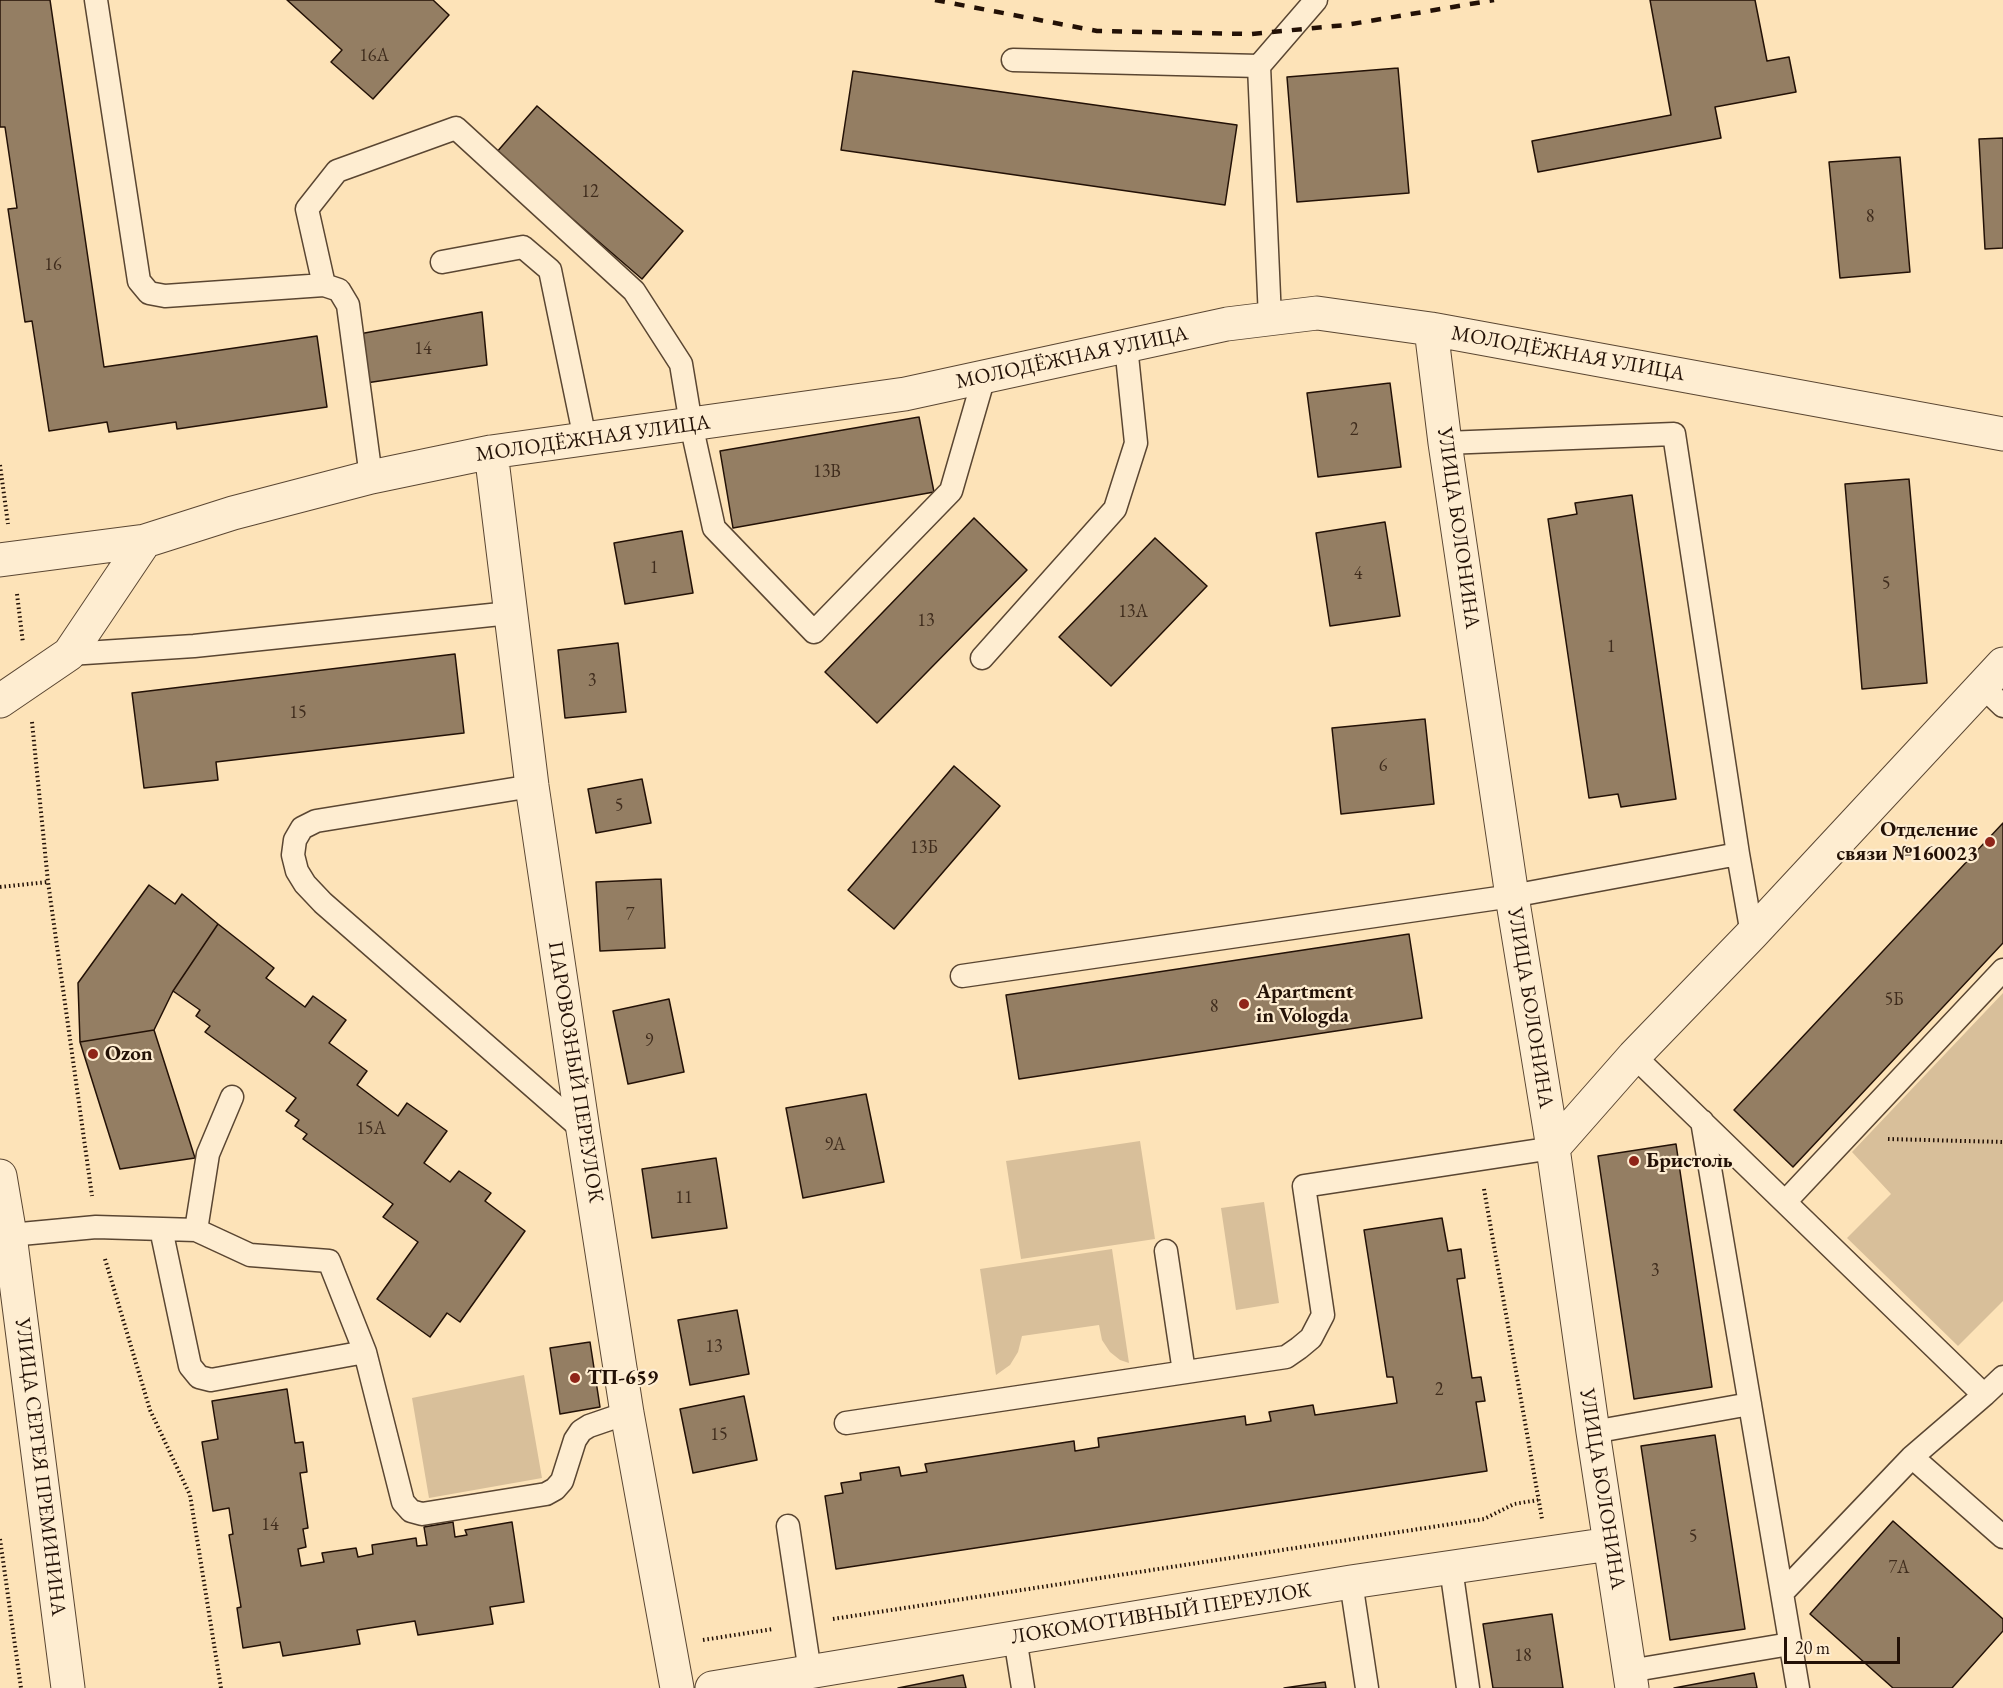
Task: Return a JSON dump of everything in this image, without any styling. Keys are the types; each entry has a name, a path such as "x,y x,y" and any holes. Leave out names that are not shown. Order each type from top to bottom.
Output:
{"street":[{"name":"МОЛОДЁЖНАЯ УЛИЦА","path":"0,560 145,541 233,513 371,477 490,452 905,394 1227,324 1317,313 1431,328 2003,434"},
{"name":"УЛИЦА БОЛОНИНА","path":"1431,328 1445,443 1512,896 1553,1148 1631,1679"},
{"name":"ПАРОВОЗНЫЙ ПЕРЕУЛОК","path":"490,452 532,786 584,1130 627,1413 677,1688"},
{"path":"0,701 69,654 145,541"},
{"path":"1553,1148 1634,1056 1996,685"},
{"name":"УЛИЦА СЕРГЕЯ ПРЕМИНИНА","path":"0,1176 10,1235 68,1688"},
{"name":"ЛОКОМОТИВНЫЙ ПЕРЕУЛОК","path":"712,1688 1351,1582 1610,1544"}],"lane":[{"path":"96,0 139,281 149,293 165,296 324,285 339,290 348,305 371,477"},
{"path":"1270,319 1259,66 1316,0"},
{"path":"1013,60 1259,66"},
{"path":"324,285 308,209 337,171 456,128 634,291 681,364 714,528 814,632 951,491 984,377"},
{"path":"442,262 523,247 550,270 585,439"},
{"path":"982,658 1115,509 1136,442 1126,346"},
{"path":"1445,443 1674,434 1752,934"},
{"path":"69,654 195,646 510,613"},
{"path":"532,786 316,821 302,828 295,840 293,855 297,871 305,884 323,903 584,1130"},
{"path":"962,976 1512,896 1738,854"},
{"path":"1785,1202 2003,970"},
{"path":"1634,1056 1984,1395"},
{"path":"196,1230 208,1154 232,1097"},
{"path":"1702,1122 1798,1688"},
{"path":"846,1423 1286,1357 1311,1338 1323,1315 1304,1186 1553,1148"},
{"path":"10,1235 96,1227 196,1230 250,1255 329,1261 365,1352 403,1502 411,1512 422,1514 546,1494 562,1481 581,1431 627,1413"},
{"path":"161,1229 190,1366 199,1377 211,1380 365,1352"},
{"path":"1166,1251 1184,1372"},
{"path":"1783,1592 1912,1456 2003,1377"},
{"path":"1593,1432 1750,1404"},
{"path":"1912,1456 2003,1537"},
{"path":"788,1526 810,1672"},
{"path":"1451,1568 1468,1688"},
{"path":"1351,1582 1367,1688"},
{"path":"1015,1638 1023,1688"},
{"path":"1631,1679 1790,1644"}],"path":[{"path":"28,683 48,882 96,1227 150,1410 190,1495 221,1688"},
{"path":"0,887 48,882"},
{"path":"1845,1138 2003,1142"},
{"path":"1479,1159 1548,1553"},
{"path":"669,1646 1484,1519 1514,1504 1538,1500"},
{"path":"0,1539 21,1688"}],"shaded area":[{"path":"2003,993 2003,1301 1958,1346 1847,1238 1891,1194 1852,1152"},
{"path":"1140,1141 1155,1239 1021,1259 1006,1161"},
{"path":"1264,1202 1279,1303 1236,1310 1221,1208"},
{"path":"1112,1249 1129,1363 1120,1360 1110,1352 1102,1340 1099,1325 1022,1336 1018,1352 1010,1365 996,1375 980,1269"},
{"path":"524,1375 542,1478 429,1498 412,1398"}],"building":[{"path":"0,0 50,0 104,367 317,336 327,407 177,429 176,422 109,432 107,422 49,431 32,321 25,322 8,209 17,208 5,127 0,127"},
{"path":"287,0 433,0 449,15 373,99 331,62 342,50"},
{"path":"1650,0 1755,0 1767,61 1789,57 1796,92 1715,107 1721,138 1538,172 1532,141 1671,115"},
{"path":"1398,68 1409,193 1297,202 1287,77"},
{"path":"853,71 1237,125 1225,205 841,150"},
{"path":"537,106 683,231 642,279 496,153"},
{"path":"2003,138 2003,248 1985,249 1979,139"},
{"path":"1900,157 1910,272 1840,278 1829,162"},
{"path":"482,312 487,365 366,383 359,334"},
{"path":"1390,383 1401,467 1318,477 1307,393"},
{"path":"919,417 934,492 733,528 720,451"},
{"path":"1909,479 1927,683 1862,689 1845,484"},
{"path":"1632,495 1676,799 1621,807 1618,794 1589,798 1548,519 1577,514 1575,503"},
{"path":"974,518 1027,570 877,723 825,672"},
{"path":"1385,522 1400,616 1330,626 1316,533"},
{"path":"682,531 693,593 625,604 614,543"},
{"path":"1155,538 1207,586 1111,686 1059,637"},
{"path":"618,643 626,712 565,718 558,650"},
{"path":"455,654 464,733 216,762 218,780 144,788 132,693"},
{"path":"1425,719 1434,804 1341,814 1332,728"},
{"path":"954,766 1000,806 894,929 848,890"},
{"path":"642,779 651,823 596,833 588,789"},
{"path":"2003,823 2003,943 1793,1167 1734,1110"},
{"path":"661,879 665,948 600,951 596,882"},
{"path":"149,885 175,904 182,894 218,924 173,991 154,1030 80,1042 78,983"},
{"path":"218,924 274,968 266,978 305,1007 313,996 346,1020 329,1043 367,1071 357,1085 398,1116 407,1103 447,1131 424,1163 450,1182 459,1171 491,1193 485,1201 525,1231 460,1322 447,1313 430,1337 377,1299 418,1242 383,1217 393,1204 303,1139 307,1134 295,1126 299,1120 286,1111 296,1098 205,1032 210,1026 196,1016 200,1010 173,991"},
{"path":"1409,934 1422,1018 1019,1079 1006,995"},
{"path":"669,999 684,1072 628,1084 613,1011"},
{"path":"154,1030 195,1158 120,1169 80,1042"},
{"path":"866,1094 884,1182 803,1198 786,1108"},
{"path":"1676,1144 1712,1387 1634,1399 1598,1156"},
{"path":"716,1158 727,1228 652,1238 642,1169"},
{"path":"1442,1218 1448,1251 1461,1249 1465,1278 1457,1279 1472,1378 1481,1377 1485,1401 1476,1402 1487,1471 836,1569 825,1496 843,1493 841,1483 861,1480 860,1473 899,1467 901,1476 927,1472 925,1464 1074,1441 1075,1451 1099,1447 1098,1438 1245,1416 1246,1425 1271,1421 1269,1412 1313,1405 1315,1415 1397,1403 1393,1377 1387,1377 1364,1230"},
{"path":"737,1310 749,1374 690,1385 678,1320"},
{"name":"ТП-659","path":"590,1342 600,1407 560,1414 550,1348"},
{"path":"287,1389 295,1443 303,1442 307,1472 300,1473 308,1528 303,1529 306,1547 298,1549 301,1566 324,1562 322,1553 356,1548 358,1557 373,1554 372,1545 416,1538 417,1546 427,1545 424,1527 453,1522 455,1537 467,1535 465,1530 512,1522 524,1602 490,1607 493,1624 418,1635 415,1621 357,1630 360,1644 283,1656 280,1642 243,1648 237,1608 241,1607 229,1535 233,1534 229,1508 213,1511 202,1442 218,1439 212,1401"},
{"path":"744,1396 757,1460 693,1473 680,1409"},
{"path":"1715,1435 1745,1629 1670,1640 1641,1446"},
{"path":"1893,1521 2003,1619 2003,1631 1952,1688 1893,1688 1810,1614"},
{"path":"1552,1614 1563,1688 1493,1688 1483,1624"},
{"path":"1754,1673 1757,1688 1674,1688"},
{"path":"963,1675 966,1688 898,1688"},
{"path":"1325,1682 1326,1688 1284,1688"}],"railway":[{"path":"935,0 1097,31 1251,34 1346,25 1494,0"}],"place":[{"name":"Отделение связи №160023","path":"1990,842"},
{"name":"Apartment in Vologda","path":"1244,1004"},
{"name":"Ozon","path":"93,1054"},
{"name":"Бристоль","path":"1634,1161"},
{"name":"ТП-659","path":"575,1378"}]}
